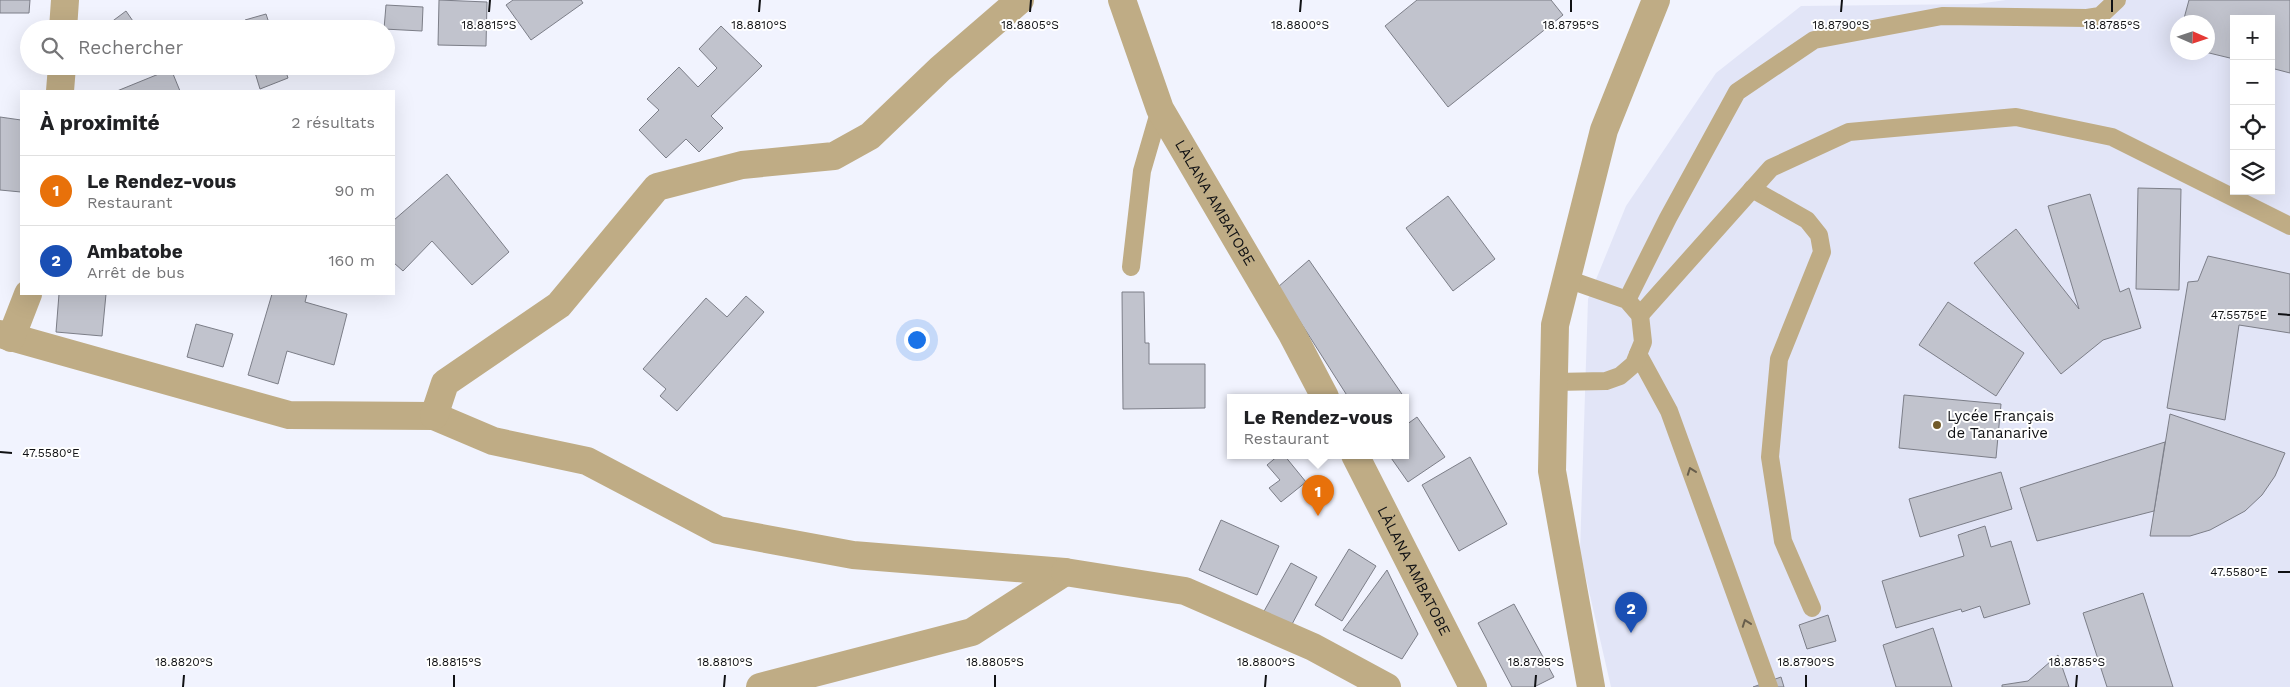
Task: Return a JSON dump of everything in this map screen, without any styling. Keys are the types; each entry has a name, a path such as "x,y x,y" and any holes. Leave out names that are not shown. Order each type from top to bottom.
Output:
{"street":[{"path":"64,20 65,0"},
{"path":"434,416 445,383 559,306 657,186 742,165 834,156 870,136 940,69 1020,0"},
{"name":"LÀLANA AMBATOBE","path":"1122,0 1160,109 1292,334 1323,394"},
{"path":"1591,687 1552,471 1555,325 1604,130 1656,0"},
{"path":"60,90 61,75"},
{"path":"27,295 6,336 289,415 434,416 493,441 587,461 718,530 853,555 1066,572 1185,590 1313,647 1387,687"},
{"name":"LÀLANA AMBATOBE","path":"1357,459 1473,687"},
{"path":"760,687 972,632 1066,572"}],"lane":[{"path":"1627,300 1668,218 1737,92 1814,40 1942,16 2088,18 2100,16 2117,0"},
{"path":"1131,268 1142,171 1160,109"},
{"path":"1640,315 1771,168 1849,132 2016,117 2112,137 2290,226"},
{"path":"1752,189 1807,220 1819,235 1822,252 1779,359 1770,458 1783,540 1812,608"},
{"path":"1554,382 1606,381 1620,376 1634,364 1643,342 1640,315 1627,300 1567,278"},
{"path":"1638,354 1669,411 1769,687"}],"shaded area":[{"name":"Lycée Français de Tananarive","path":"2006,0 2290,0 2290,687 1611,687 1580,552 1588,299 1626,206 1716,73 1801,6 1977,4"}],"building":[{"path":"0,0 30,0 29,13 0,13"},
{"path":"439,0 487,2 486,46 438,45"},
{"path":"513,0 581,0 583,3 531,40 506,5"},
{"path":"1417,0 1551,0 1563,15 1448,107 1385,26"},
{"path":"2189,0 2290,0 2290,73 2275,69 2275,15 2230,15 2230,58 2215,54 2215,15 2185,15"},
{"path":"386,5 423,7 422,31 395,30 395,20 385,20"},
{"path":"126,11 132,20 114,20"},
{"path":"266,14 268,20 245,20"},
{"path":"721,26 762,66 711,116 723,128 699,152 686,139 666,158 639,130 659,110 647,99 679,67 698,87 717,68 699,49"},
{"path":"156,75 173,75 180,90 119,90"},
{"path":"256,75 287,75 288,78 260,89"},
{"path":"0,117 20,120 20,192 0,190"},
{"path":"447,174 509,252 472,285 432,241 403,271 395,264 395,219"},
{"path":"2138,188 2181,189 2179,290 2136,289"},
{"path":"2090,194 2120,292 2129,288 2141,328 2103,340 2061,374 1974,263 2016,229 2079,309 2048,206"},
{"path":"1448,196 1495,259 1453,291 1406,228"},
{"path":"2208,256 2290,274 2290,333 2239,325 2225,420 2167,408 2188,282 2198,281"},
{"path":"1309,260 1402,394 1346,394 1278,287"},
{"path":"1122,292 1144,292 1145,343 1149,343 1149,364 1205,364 1205,408 1123,409"},
{"path":"59,295 106,295 102,336 56,332"},
{"path":"272,295 307,295 305,302 347,314 334,365 287,351 278,384 248,375"},
{"path":"746,296 764,312 677,411 660,396 666,389 643,369 706,298 727,317"},
{"path":"1948,302 2024,353 1996,396 1919,345"},
{"path":"196,324 233,334 223,367 187,357"},
{"path":"1904,395 2001,404 1996,458 1899,448"},
{"path":"2170,414 2285,453 2275,476 2262,495 2245,511 2210,530 2190,536 2150,536"},
{"path":"1417,417 1445,457 1408,482 1392,459 1409,459 1409,423"},
{"path":"2165,442 2154,511 2037,541 2020,488"},
{"path":"1470,457 1507,524 1459,551 1422,485"},
{"path":"1274,459 1287,459 1306,482 1281,502 1269,488 1280,480 1267,465"},
{"path":"2001,472 2012,509 1920,537 1909,499"},
{"path":"1221,520 1279,546 1257,595 1199,570"},
{"path":"1985,526 1991,547 2011,541 2030,604 1984,618 1980,606 1962,612 1961,609 1896,628 1882,581 1964,556 1958,535"},
{"path":"1349,549 1376,566 1342,621 1315,605"},
{"path":"1291,563 1317,577 1290,628 1263,613"},
{"path":"1387,570 1418,634 1402,659 1343,630"},
{"path":"2143,593 2173,687 2107,687 2083,613"},
{"path":"1514,604 1554,677 1534,687 1512,687 1478,623"},
{"path":"1828,615 1836,641 1807,649 1799,625"},
{"path":"1933,628 1952,687 1896,687 1883,645"},
{"path":"2058,655 2069,687 2002,687 2002,685 2028,681"},
{"path":"1781,677 1784,687 1753,687"}],"place":[{"name":"Lycée Français de Tananarive","path":"1937,425"},
{"name":"Le Rendez-vous","path":"1318,516"},
{"name":"Ambatobe","path":"1631,633"}]}
